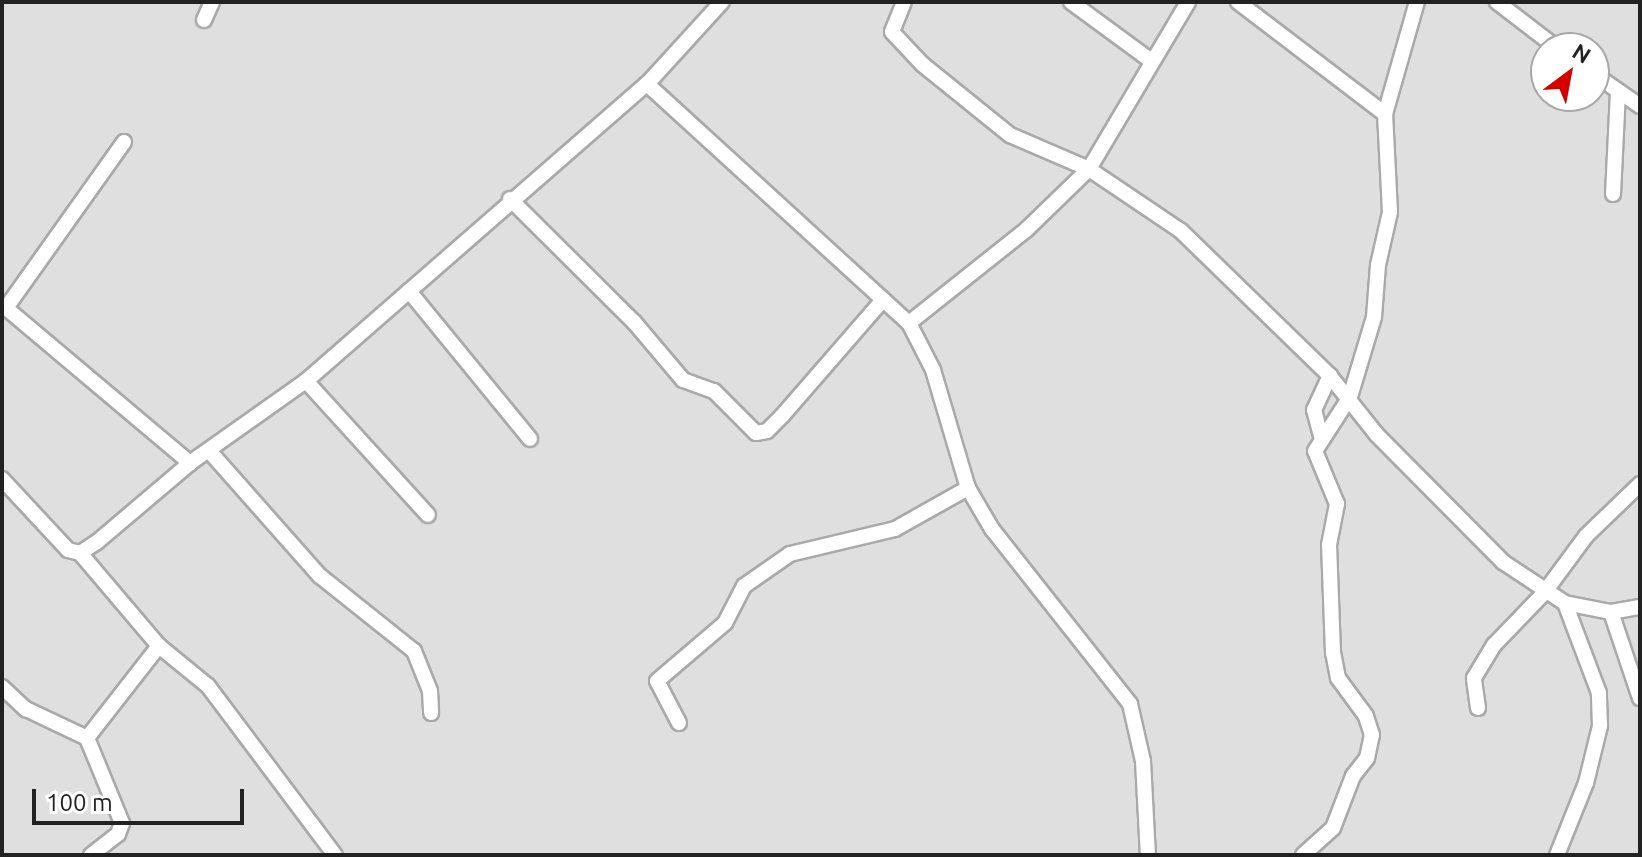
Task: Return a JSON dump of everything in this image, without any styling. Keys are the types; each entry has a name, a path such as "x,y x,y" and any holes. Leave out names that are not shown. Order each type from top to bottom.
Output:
{"street":[{"path":"204,20 212,2"},
{"path":"80,553 190,463 211,453 306,381 510,199 647,84 722,2"},
{"path":"904,2 892,32 922,64 1010,135 1089,169 1181,231 1330,376 1414,474 1503,562 1544,593 1565,603 1611,612 1640,607"},
{"path":"1071,2 1150,60"},
{"path":"909,323 1027,229 1089,169 1150,60 1188,2"},
{"path":"1238,2 1385,114"},
{"path":"1321,436 1350,397 1374,317 1378,265 1390,212 1385,114 1417,2"},
{"path":"1497,2 1536,32"},
{"path":"647,84 909,323 933,370 968,488 992,529 1130,704 1143,761 1148,855"},
{"path":"1610,87 1640,106"},
{"path":"1613,194 1618,93"},
{"path":"124,142 6,308 190,463"},
{"path":"510,199 634,322 683,380 714,391 756,433 767,431 782,416 883,300"},
{"path":"409,291 530,439"},
{"path":"1326,855 1353,776 1367,758 1372,735 1366,716 1338,678 1333,653 1329,545 1337,504 1316,463 1321,436 1314,410 1330,376"},
{"path":"306,381 428,515"},
{"path":"211,453 320,576 414,651 430,691 431,713"},
{"path":"2,479 68,550 80,553 159,646 208,686 335,855"},
{"path":"1478,708 1474,678 1488,654 1544,593 1586,536 1640,484"},
{"path":"679,723 657,681 725,623 744,586 790,554 895,529 968,488"},
{"path":"1557,855 1586,783 1600,726 1599,693 1565,603"},
{"path":"1611,612 1640,698"},
{"path":"87,738 159,646"},
{"path":"2,687 26,709 87,738 122,823 118,834 91,855"},
{"path":"1303,855 1333,828"}],"shaded area":[{"path":"2,2 1640,2 1640,855 2,855"}]}
